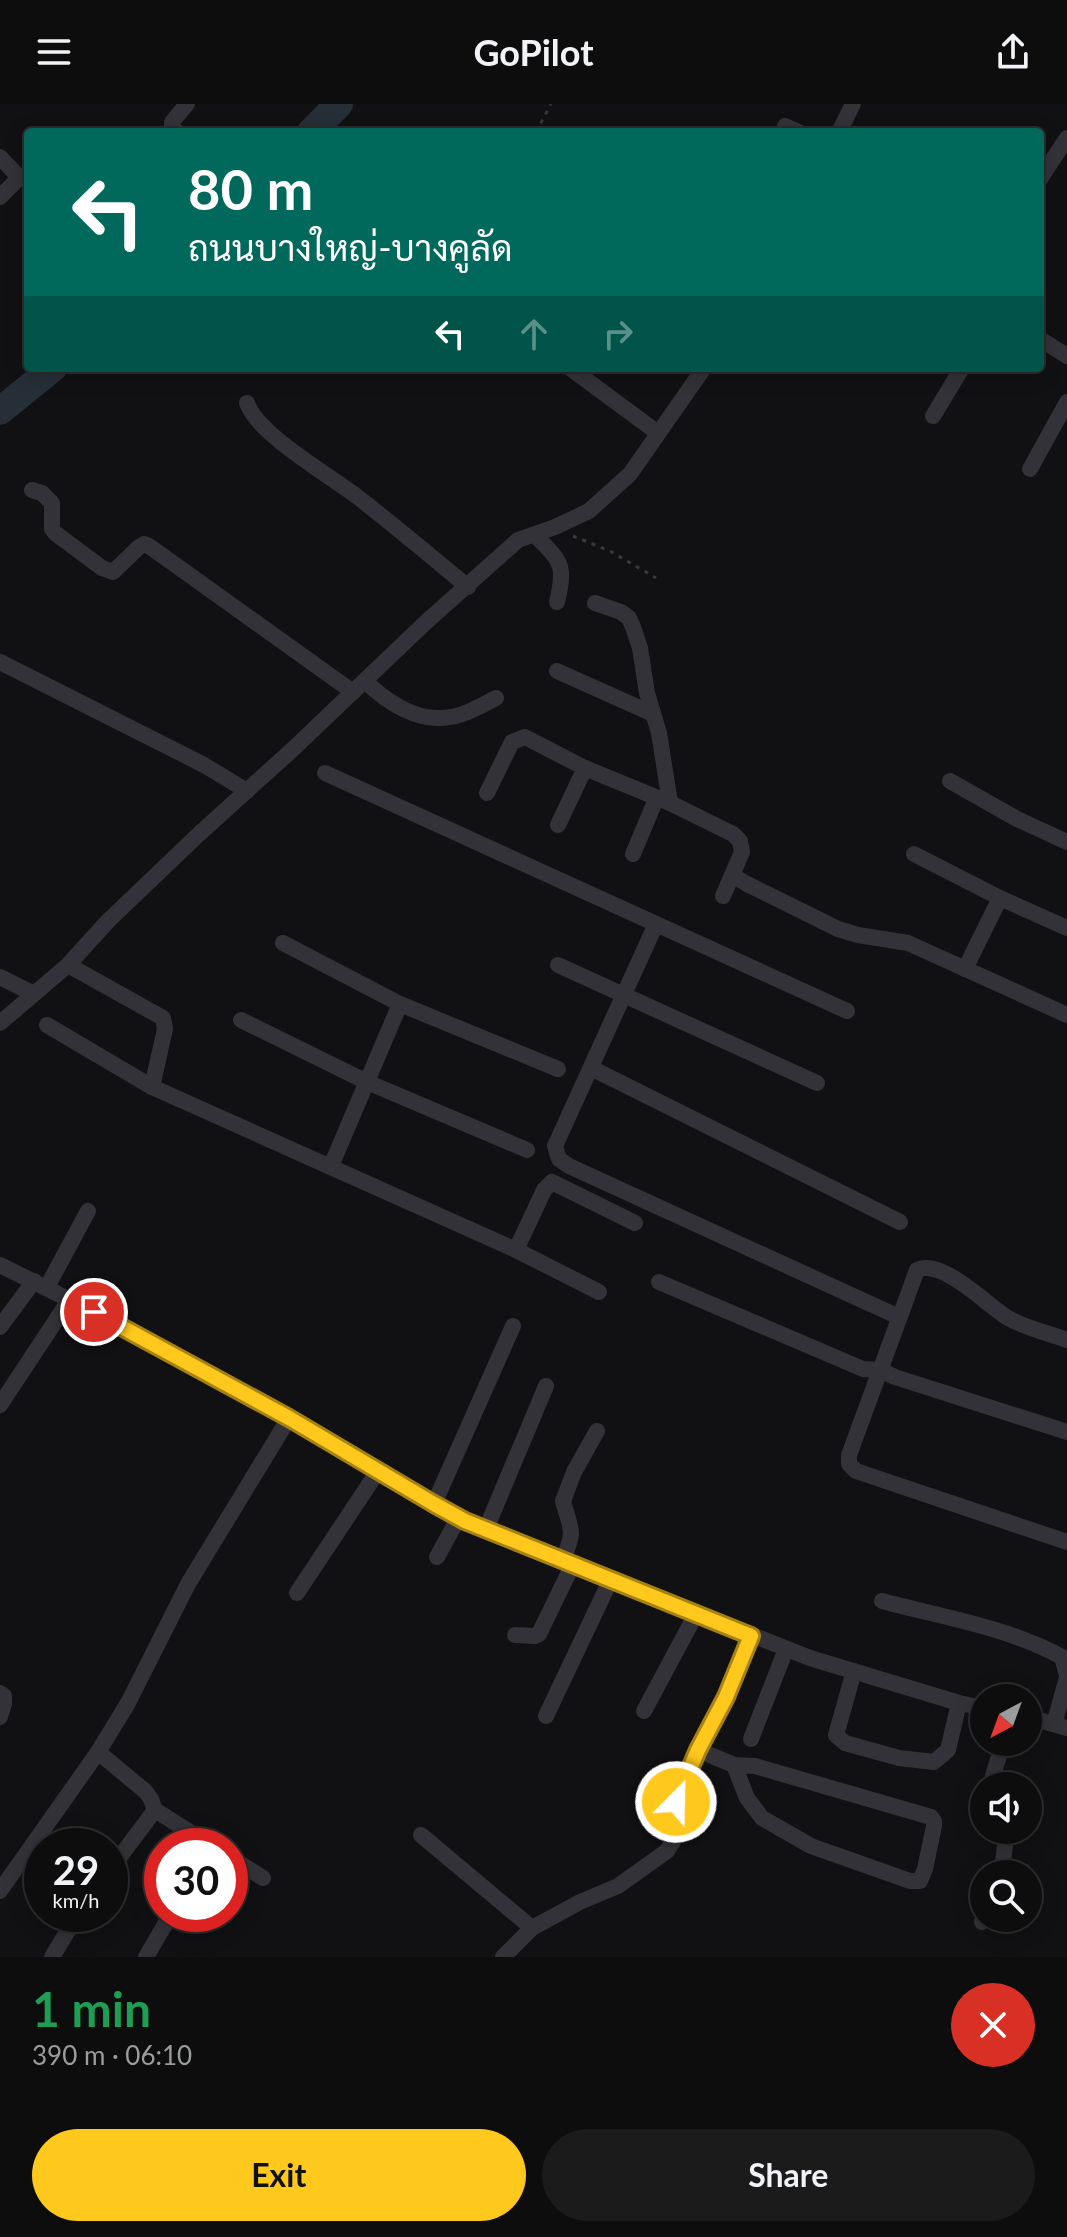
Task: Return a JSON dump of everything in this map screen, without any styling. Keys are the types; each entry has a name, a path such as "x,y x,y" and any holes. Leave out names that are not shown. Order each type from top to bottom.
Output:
{"street":[{"path":"173,128 172,122 187,104"},
{"path":"841,128 853,104"},
{"path":"1044,173 1067,138"},
{"path":"0,157 18,179 0,197"},
{"path":"1044,342 1067,356"},
{"path":"575,372 658,433"},
{"path":"0,1023 68,965 108,921 199,834 518,540 589,511 630,474 701,372"},
{"path":"933,416 960,372"},
{"path":"1030,469 1067,402"},
{"path":"247,403 257,421 357,496 468,587"},
{"path":"32,490 42,493 52,503 52,529 55,533 102,568 113,572 139,547 144,544 149,546 359,686 418,716 445,718 465,714 496,698"},
{"path":"535,535 559,562 563,576 557,602"},
{"path":"595,603 629,618 640,648 642,673 665,766 663,801 633,854"},
{"path":"0,662 190,757 247,791"},
{"path":"557,671 653,714"},
{"path":"487,793 512,742 525,737 585,768 733,834 740,841 742,852 723,896"},
{"path":"558,825 585,768"},
{"path":"325,773 847,1011"},
{"path":"950,781 1017,819 1067,842"},
{"path":"914,854 1067,928"},
{"path":"732,875 838,929 908,943 1067,1015"},
{"path":"965,969 1000,898"},
{"path":"656,924 555,1146 559,1159 899,1317"},
{"path":"283,943 400,1004 558,1069"},
{"path":"68,965 163,1018 165,1029 152,1087"},
{"path":"558,965 817,1083"},
{"path":"0,977 34,994"},
{"path":"331,1166 400,1004"},
{"path":"241,1020 367,1082 527,1150"},
{"path":"47,1025 152,1087 516,1250 599,1292"},
{"path":"591,1068 900,1222"},
{"path":"516,1250 544,1190 552,1182 635,1223"},
{"path":"0,1327 41,1284 88,1211"},
{"path":"0,1265 70,1299 289,1418 459,1517 786,1649 970,1705"},
{"path":"1067,1340 1006,1317 966,1284 932,1268 917,1270 849,1455 849,1464 856,1471 1067,1542"},
{"path":"659,1282 863,1369 880,1370 1067,1432"},
{"path":"0,1405 70,1299"},
{"path":"434,1504 513,1326"},
{"path":"486,1529 546,1386"},
{"path":"0,1891 98,1752 128,1703 188,1584 289,1418"},
{"path":"515,1635 539,1634 568,1562 572,1525 563,1501 574,1472 597,1431"},
{"path":"297,1593 378,1471"},
{"path":"437,1557 459,1517"},
{"path":"546,1716 611,1579"},
{"path":"882,1601 1017,1636 1062,1657 1067,1676 1061,1726"},
{"path":"644,1711 696,1614"},
{"path":"503,1957 532,1928 618,1886 667,1851 677,1828 676,1802 751,1636"},
{"path":"751,1739 786,1649"},
{"path":"854,1671 836,1735 845,1743 899,1758 934,1762 948,1750 959,1703"},
{"path":"0,1693 4,1696 0,1717"},
{"path":"698,1750 734,1765 755,1766 931,1817 934,1826 920,1881 910,1881 811,1846 762,1818 747,1798 734,1765"},
{"path":"98,1752 145,1791 155,1810 184,1828"},
{"path":"128,1846 155,1810"},
{"path":"421,1835 532,1928"},
{"path":"248,1868 263,1878"},
{"path":"52,1957 67,1932"},
{"path":"146,1957 161,1932"}],"path":[{"path":"538,128 551,104"},
{"path":"555,527 610,551 656,578"}],"waterway":[{"path":"315,128 339,104"},
{"path":"0,411 48,372"}],"route":[{"path":"94,1312 289,1418 465,1521 751,1636 676,1802"}]}
